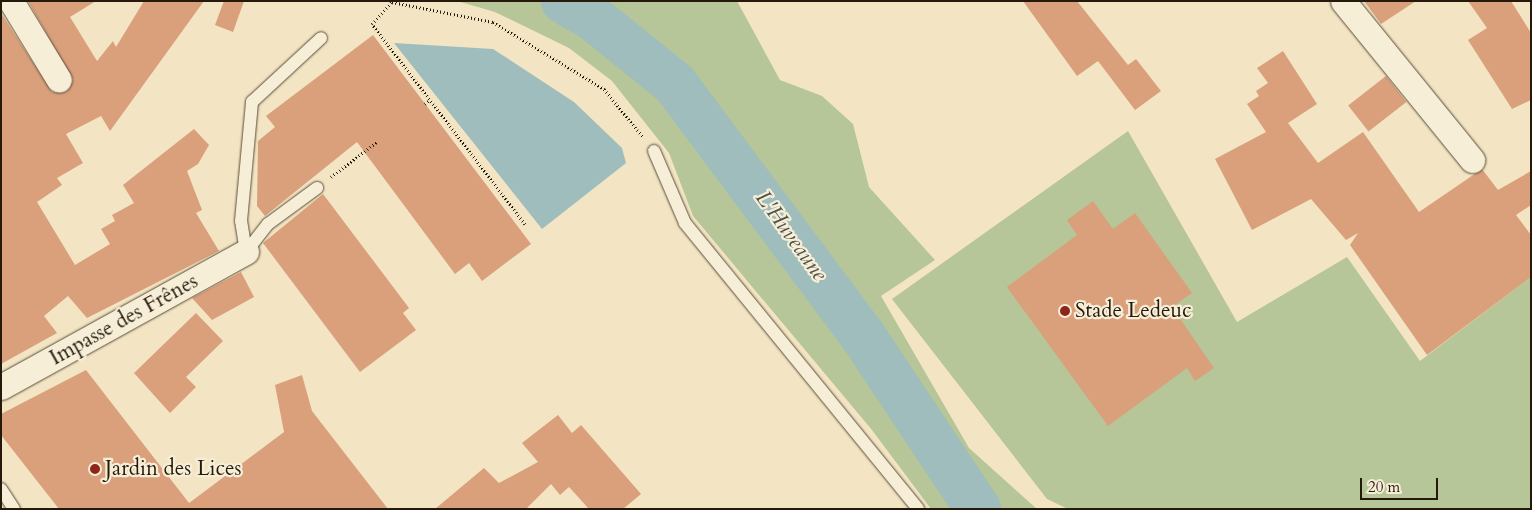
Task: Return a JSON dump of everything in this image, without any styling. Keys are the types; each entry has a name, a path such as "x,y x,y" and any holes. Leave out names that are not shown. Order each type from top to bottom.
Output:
{"street":[{"path":"11,1 59,80"},
{"path":"1343,1 1472,160"},
{"name":"Impasse des Frênes","path":"1,387 246,252"}],"lane":[{"path":"246,252 241,221 252,102 321,38"},
{"path":"654,151 685,223 918,509"},
{"path":"246,252 268,224 317,188"},
{"path":"1,489 14,509"}],"path":[{"path":"525,224 372,24 392,2 493,22 558,57 604,90 654,151"},
{"path":"425,104 430,100"},
{"path":"317,188 378,141"}],"green space":[{"path":"457,1 737,1 780,80 822,96 853,124 869,187 935,260 881,296 969,448 1037,509 931,509 872,430 693,216 669,153 612,81 569,48 495,12"},
{"name":"Stade Ledeuc","path":"1128,131 1237,322 1347,257 1420,361 1531,277 1531,509 1068,509 1047,499 892,299"}],"water":[{"path":"394,43 493,49 574,102 622,148 626,163 542,229"}],"building":[{"path":"28,1 96,1 70,17 97,61 113,41 116,47 144,1 204,1 110,131 101,116 66,134 83,163 57,178 62,185 37,202 75,265 110,244 101,229 115,221 112,215 134,203 123,185 194,129 209,145 198,164 187,171 202,210 196,213 219,251 87,318 68,296 44,316 57,333 1,364 1,13 52,92 66,92 73,80"},
{"path":"224,1 244,1 233,32 215,25"},
{"path":"1023,1 1077,1 1128,65 1136,59 1161,91 1135,110 1098,61 1077,76"},
{"path":"1364,1 1416,1 1381,24"},
{"path":"1468,1 1511,1 1531,33 1531,100 1512,109 1468,40 1487,28"},
{"path":"373,35 531,244 482,281 469,263 455,274 357,142 265,216 257,206 258,141 275,127 266,116"},
{"path":"1283,51 1317,104 1288,123 1318,163 1363,132 1419,212 1482,169 1498,190 1531,171 1531,205 1516,215 1531,235 1531,277 1427,355 1350,245 1358,233 1346,240 1311,199 1252,230 1215,159 1266,132 1247,104 1259,96 1256,91 1268,83 1257,68"},
{"path":"1386,76 1406,102 1368,132 1348,106"},
{"path":"323,194 409,308 403,313 416,330 360,372 263,243"},
{"path":"1093,201 1113,229 1135,213 1192,293 1172,307 1214,368 1195,381 1187,368 1108,426 1007,287 1077,235 1067,220"},
{"path":"241,272 254,297 212,320 192,298"},
{"path":"196,313 223,341 186,377 196,387 170,413 134,373"},
{"path":"86,370 189,503 284,432 275,385 302,375 312,411 388,509 59,509 1,435 1,414"},
{"path":"558,415 572,433 581,425 641,494 623,509 589,509 569,487 560,495 551,484 526,509 435,509 484,468 499,483 538,462 522,443"}],"waterway":[{"name":"L'Huveaune","path":"564,1 592,17 675,84 863,336 978,509"}],"place":[{"name":"Stade Ledeuc","path":"1065,311"},
{"name":"Jardin des Lices","path":"95,469"}]}
